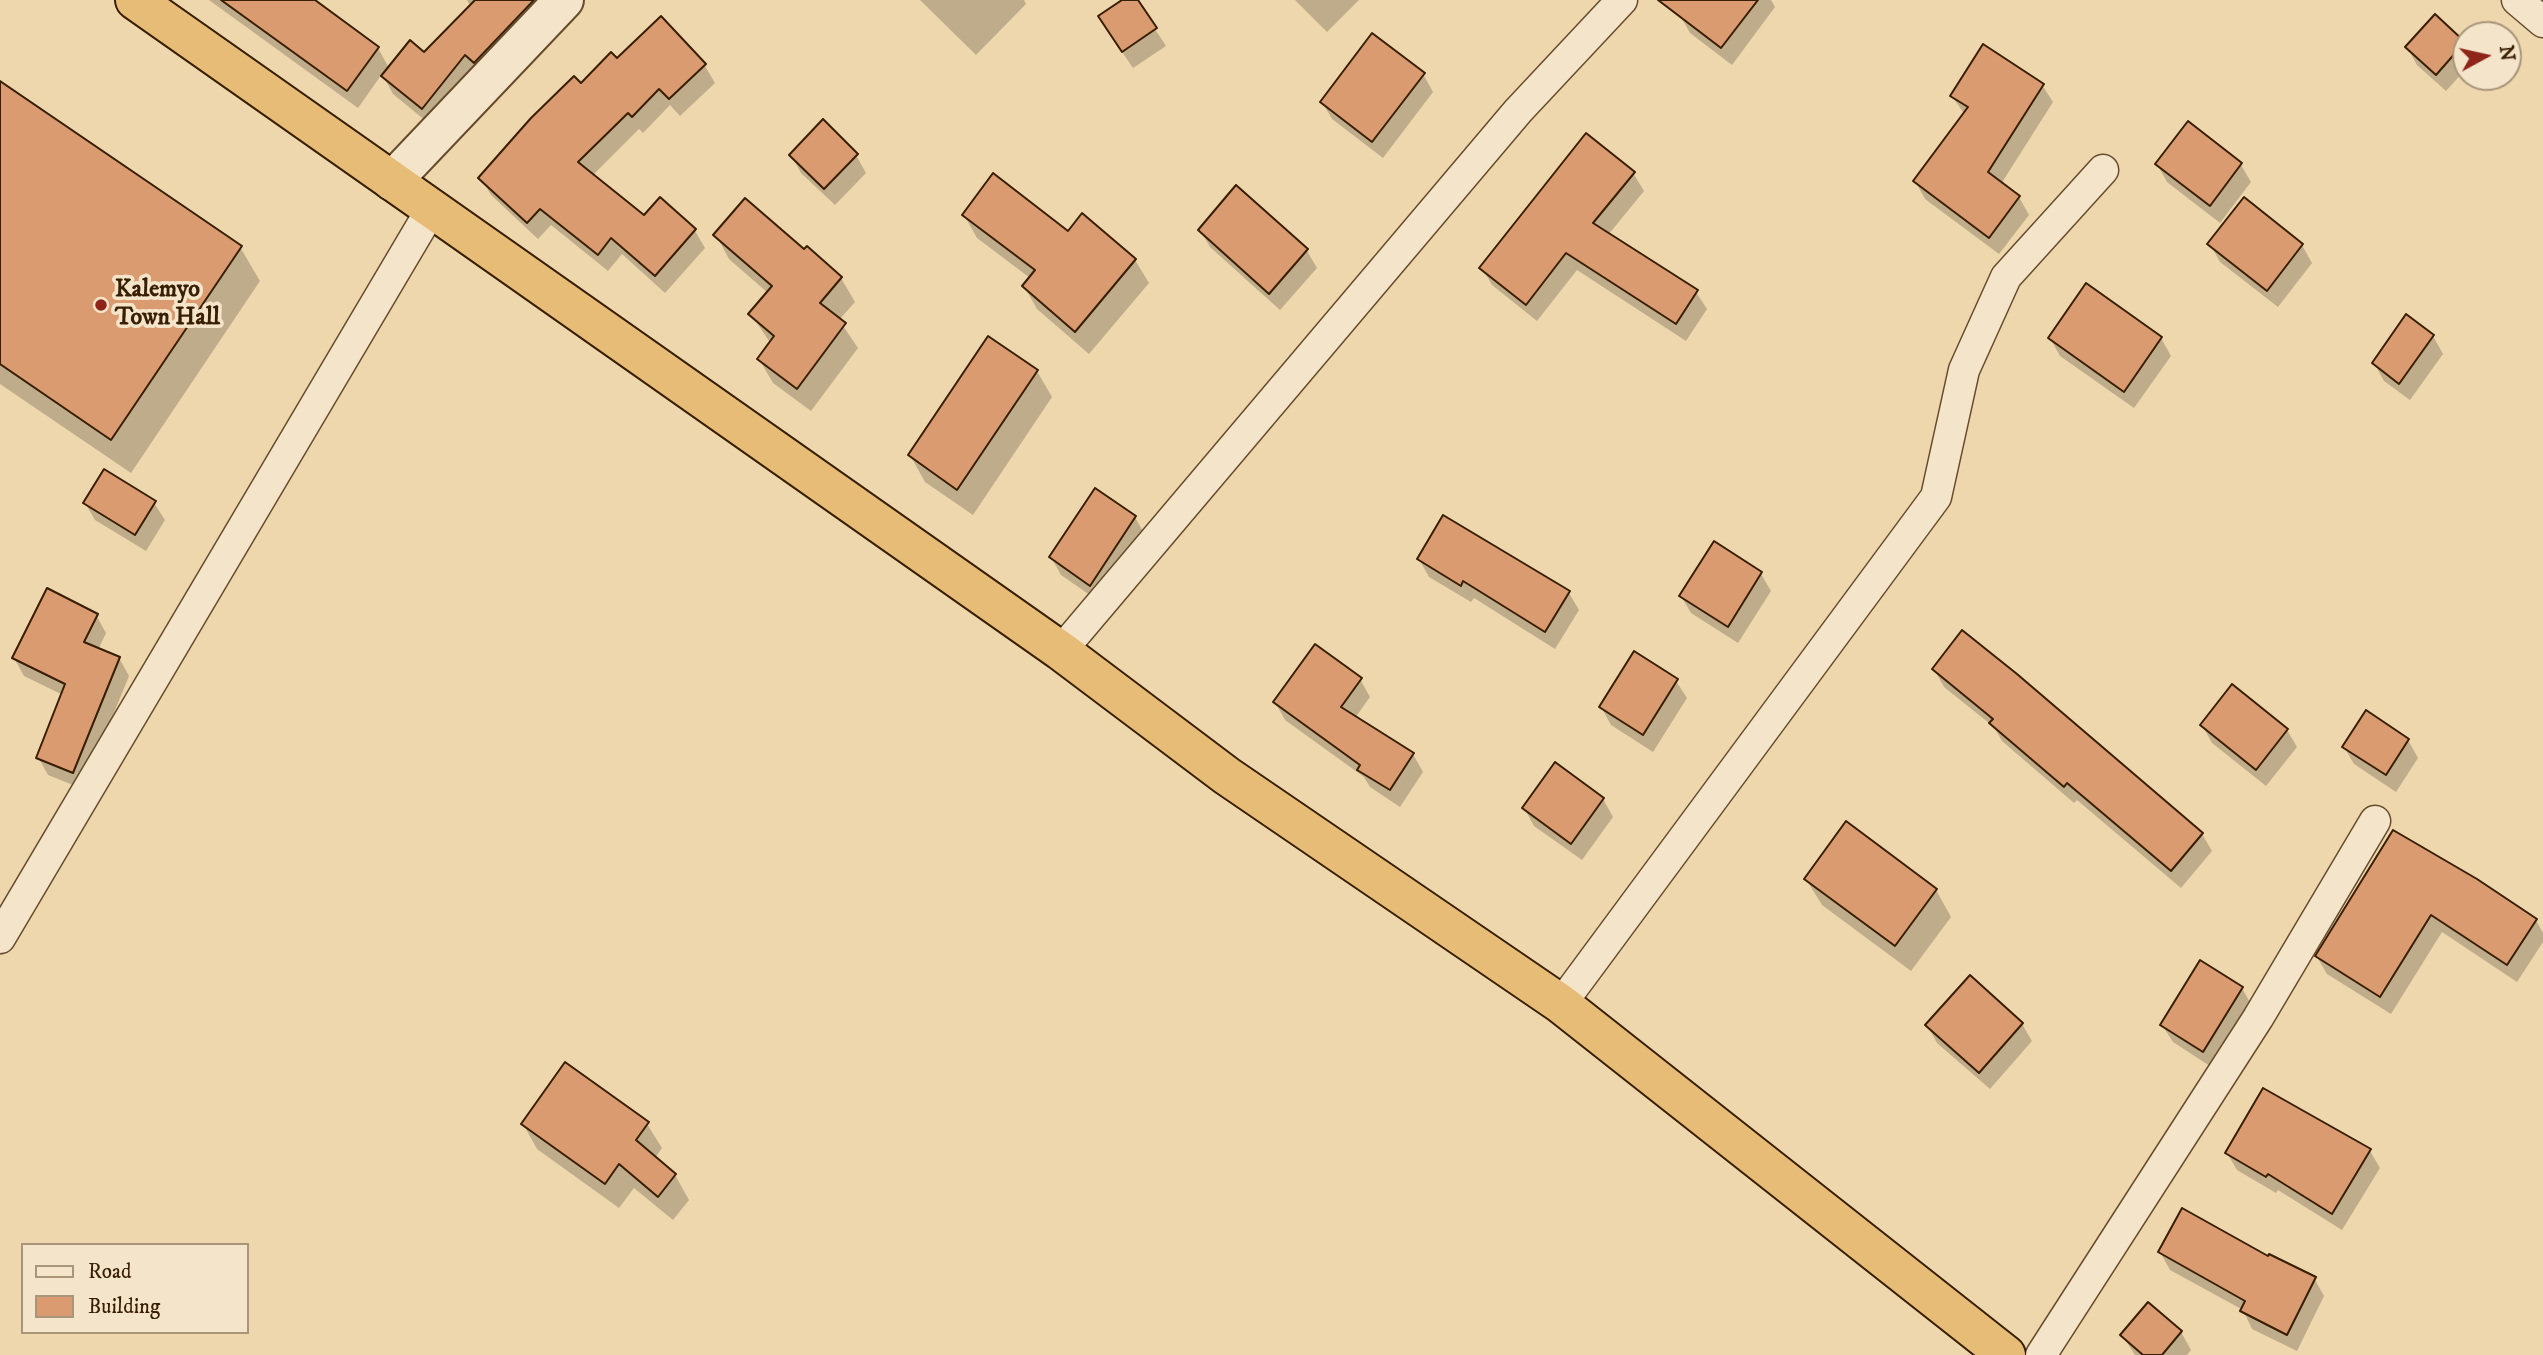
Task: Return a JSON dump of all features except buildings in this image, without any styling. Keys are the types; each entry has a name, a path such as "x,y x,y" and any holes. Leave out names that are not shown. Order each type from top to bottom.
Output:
{"highway":[{"path":"135,0 1061,651 1227,776 1561,1004 1998,1353"}],"street":[{"path":"392,181 564,0"},
{"path":"1061,651 1518,110 1622,0"},
{"path":"2517,0 2543,22"},
{"path":"1561,1004 1936,497 1964,370 2006,277 2103,170"},
{"path":"0,938 432,210"},
{"path":"2041,1355 2258,1017 2375,821"}],"place":[{"name":"Kalemyo Town Hall","path":"101,305"}]}
